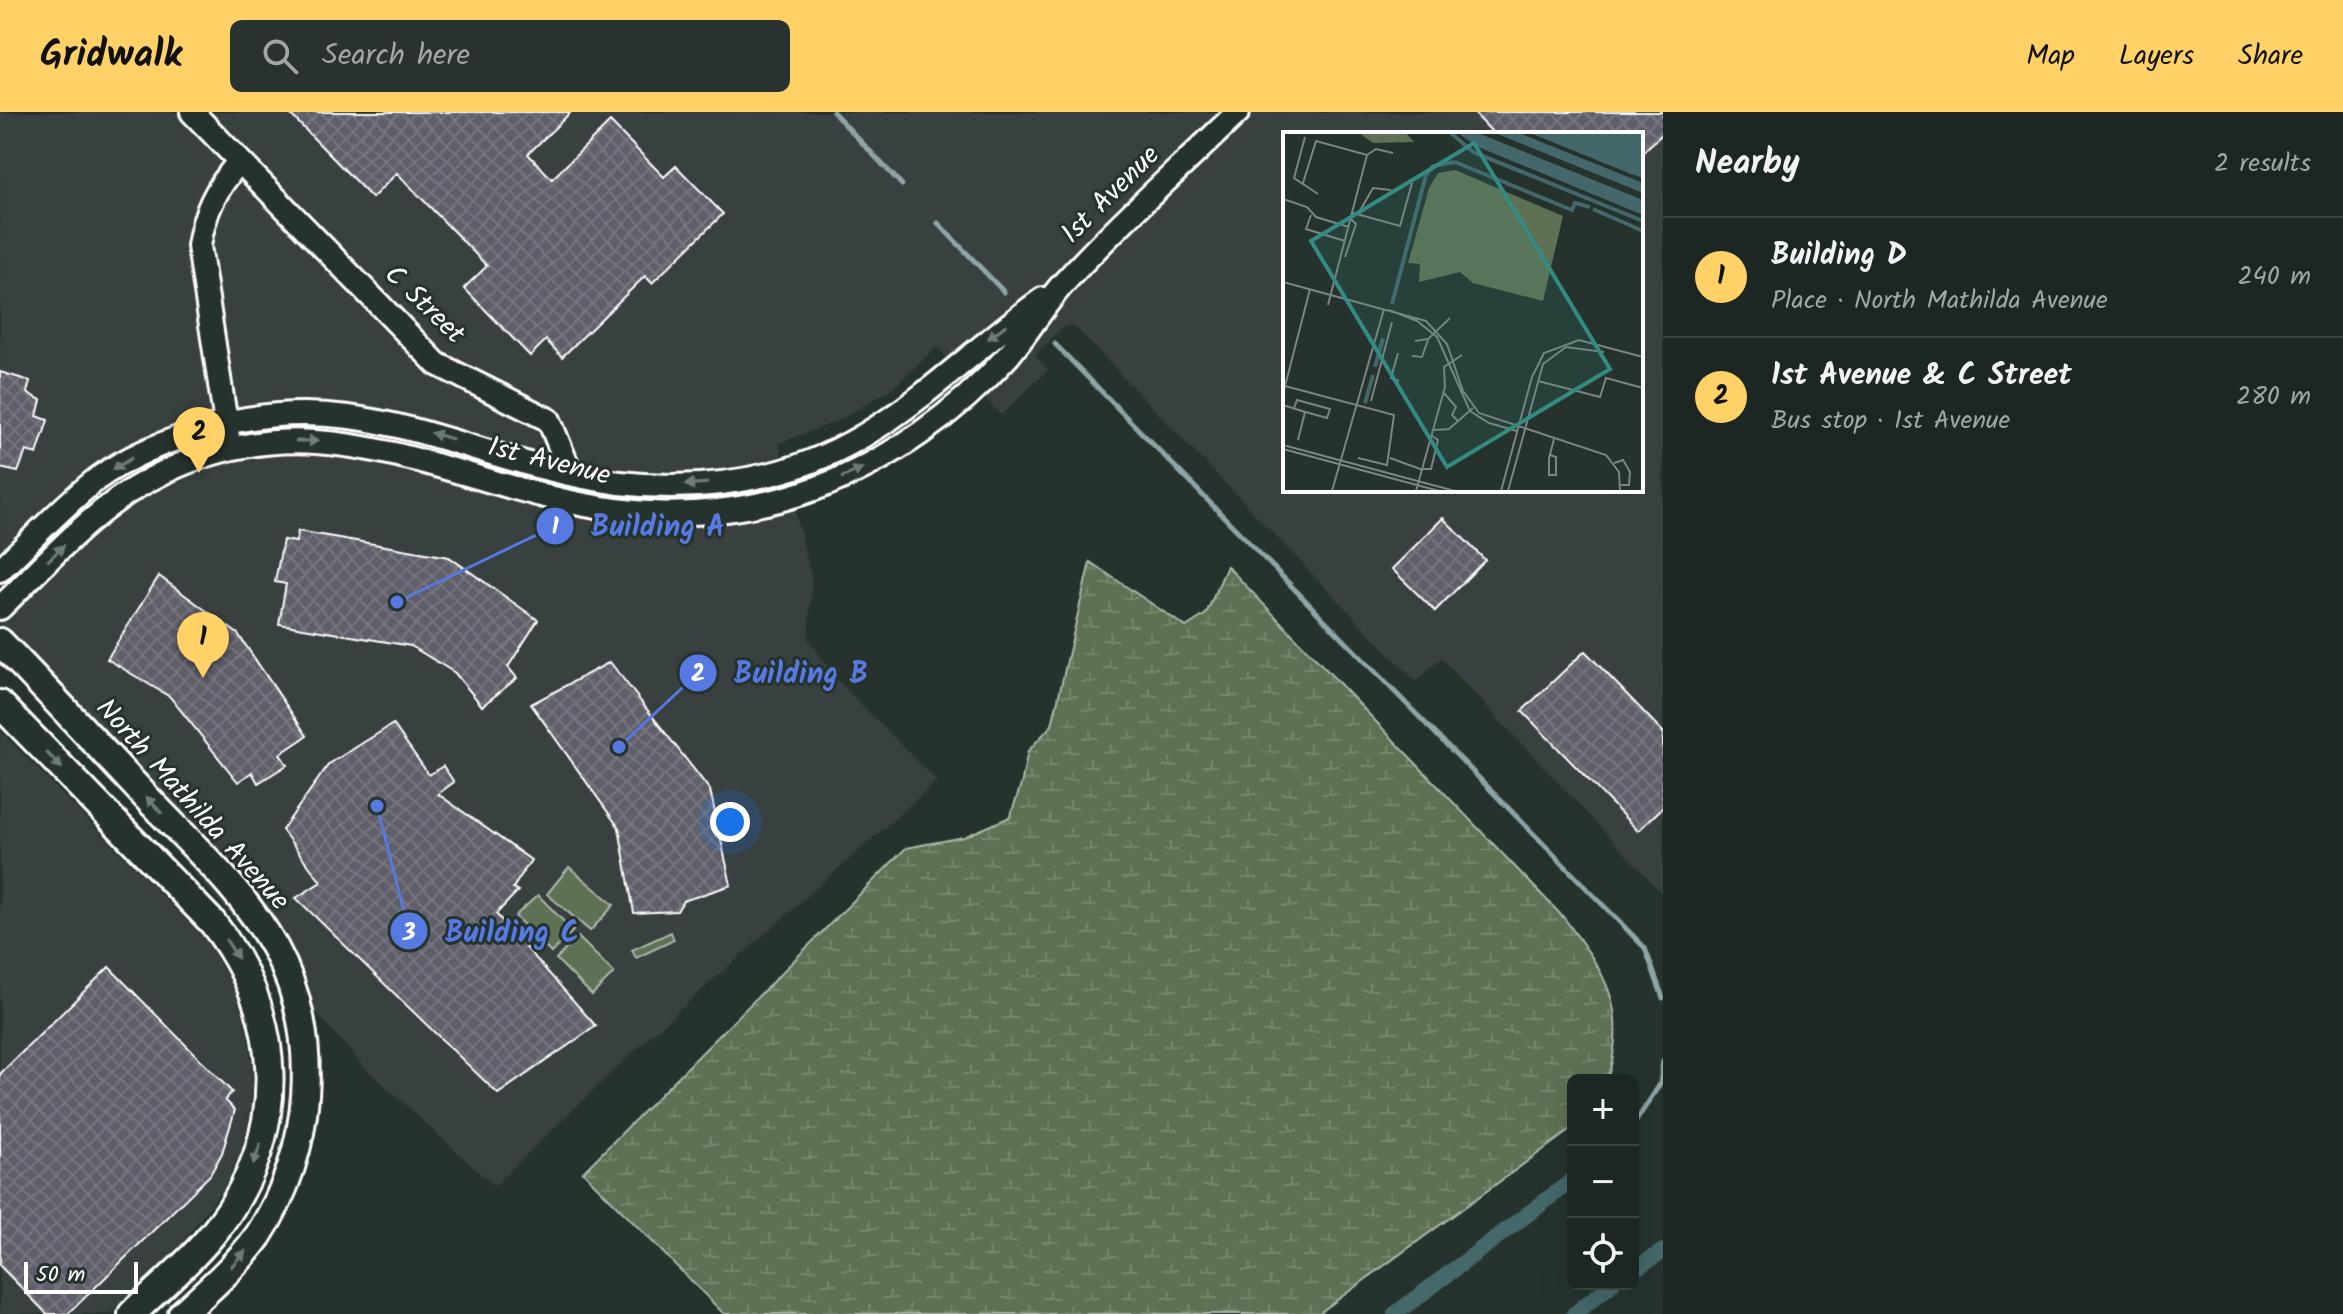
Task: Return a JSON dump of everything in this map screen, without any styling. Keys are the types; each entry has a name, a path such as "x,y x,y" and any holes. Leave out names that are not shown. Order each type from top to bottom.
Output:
{"main road":[{"name":"North Mathilda Avenue","path":"0,642 208,862 256,919 274,948 299,1011 305,1079 298,1143 274,1208 257,1237 232,1266 182,1314"},
{"path":"0,704 174,880 229,943 262,1013 270,1077 261,1144 235,1204 216,1231 132,1314"}],"street":[{"name":"C Street","path":"192,112 437,364 549,420 570,472"},
{"name":"1st Avenue","path":"0,608 114,501 178,465 271,442 355,444 397,452 563,499 660,514 779,500 857,471 899,448 934,422 1009,355 1060,287 1238,112"},
{"path":"230,450 199,246 203,219 213,197 239,162"},
{"name":"1st Avenue","path":"0,570 98,479 136,456 226,422 268,415 359,417 404,425 570,472 661,487 773,474 847,446 883,426 957,368 993,334 1060,287"}],"shaded area":[{"path":"0,112 1663,112 1663,894 1441,658 1416,682 1074,326 1063,327 1035,355 1048,370 1001,415 937,347 894,387 838,421 779,443 812,581 808,639 837,680 937,781 648,1038 494,1186 364,1067 0,651"},
{"path":"0,731 207,941 236,992 248,1035 252,1069 251,1107 243,1147 225,1186 178,1248 110,1314 0,1314"}],"green space":[{"path":"1090,562 1186,627 1206,614 1227,566 1564,918 1592,957 1610,993 1615,1032 1608,1074 1567,1074 1567,1132 1318,1314 724,1314 583,1172 906,848 964,837 1010,817 1028,751 1052,725"},
{"path":"569,867 614,905 590,931 547,894"},
{"path":"538,895 573,931 551,953 515,916"},
{"path":"671,932 674,940 636,958 632,950"},
{"path":"578,937 614,973 592,995 556,959"}],"building":[{"path":"288,112 571,112 528,154 552,179 610,122 664,177 676,166 723,214 652,283 645,276 562,357 546,340 530,356 464,288 487,266 397,173 372,198"},
{"path":"1473,112 1663,112 1663,133 1643,152 1643,132 1492,132"},
{"path":"0,372 30,381 27,393 41,400 37,416 48,420 37,454 26,451 18,472 0,468"},
{"path":"1443,518 1485,560 1435,611 1392,569"},
{"path":"298,531 449,557 538,620 508,667 517,678 482,706 455,673 411,646 279,624 286,584 275,582 283,540 296,542"},
{"path":"159,576 238,634 307,736 280,754 287,765 258,783 252,772 238,782 170,697 107,659"},
{"path":"1585,651 1663,732 1663,807 1638,831 1522,711"},
{"path":"610,662 710,790 731,885 683,901 677,911 634,913 619,828 531,704"},
{"path":"393,724 429,775 443,766 454,782 438,794 531,860 513,888 518,891 496,914 596,1026 498,1094 296,898 321,882 282,830 329,764"},
{"path":"109,967 232,1092 225,1100 235,1110 222,1153 210,1175 68,1314 47,1314 0,1266 0,1074"}],"waterway":[{"path":"833,112 902,185"},
{"path":"938,223 1004,292"},
{"path":"1055,344 1645,948 1663,998"},
{"path":"1639,1117 1660,1084 1663,1061"},
{"path":"1395,1314 1567,1185"},
{"path":"1639,1266 1663,1251"},
{"path":"1574,1314 1604,1290"}],"place":[{"name":"1st Avenue & C Street","path":"199,473"},
{"name":"Building A","path":"397,602"},
{"name":"Building D","path":"203,678"},
{"name":"Building B","path":"619,747"},
{"name":"Building C","path":"377,806"}]}
